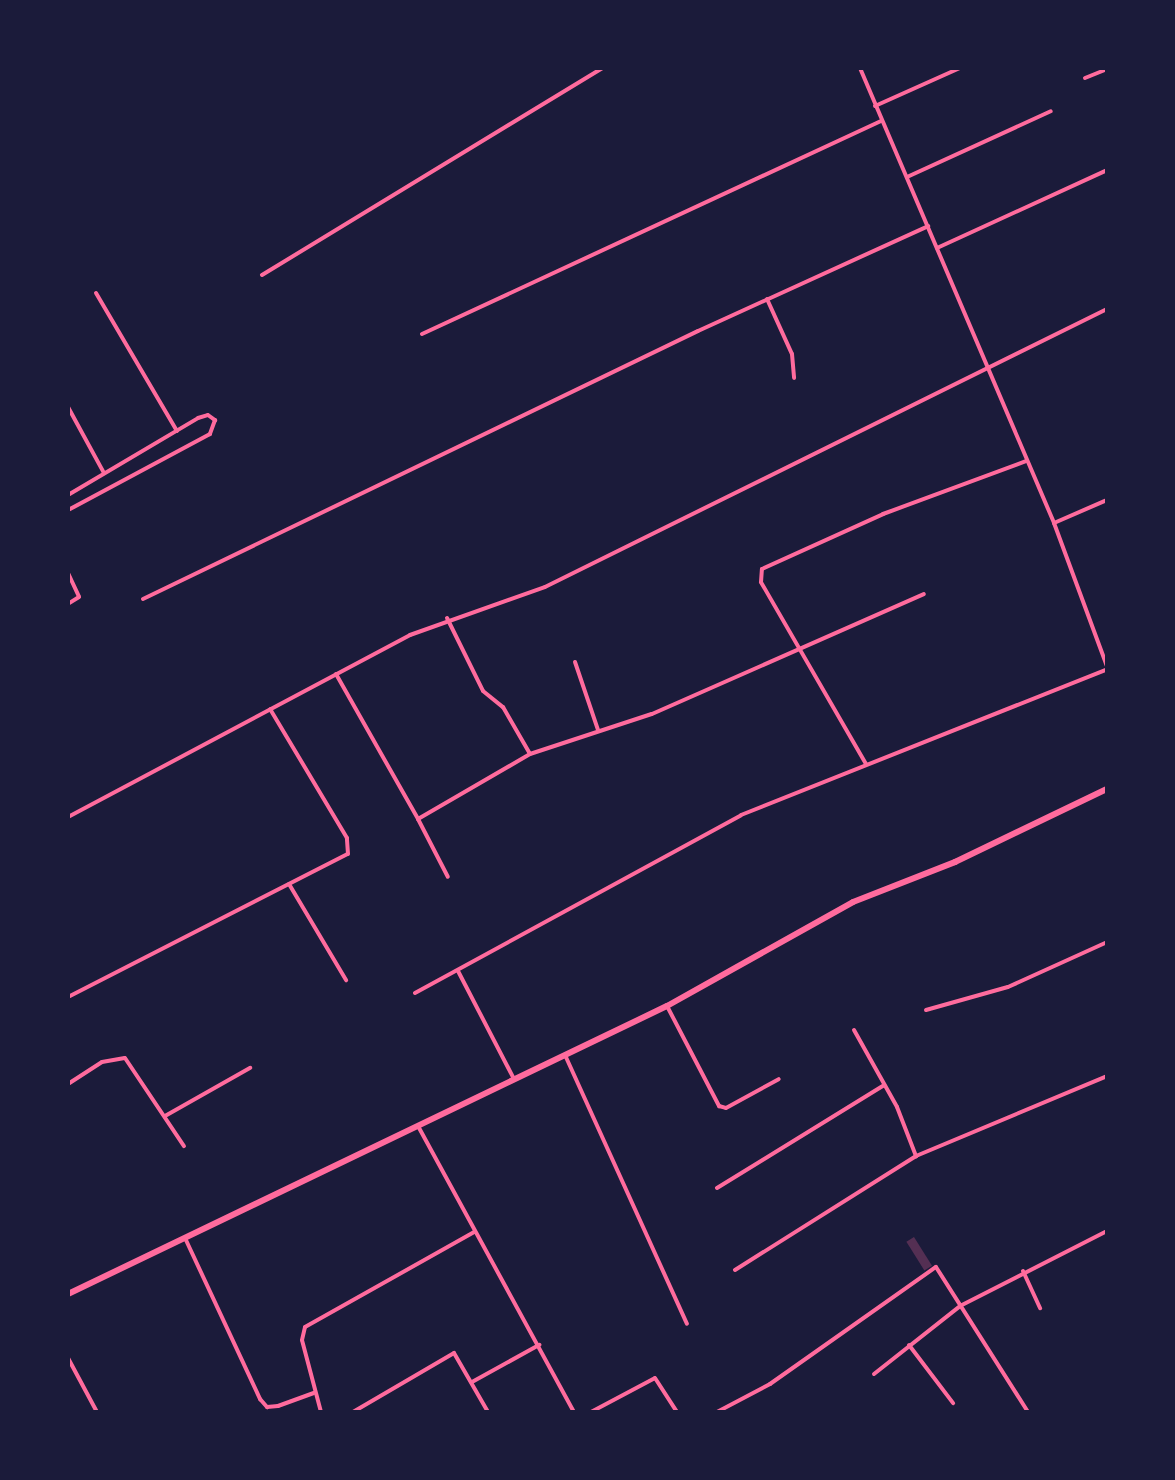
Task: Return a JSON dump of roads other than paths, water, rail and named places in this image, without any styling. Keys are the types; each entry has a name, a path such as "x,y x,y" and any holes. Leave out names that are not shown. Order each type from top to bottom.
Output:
{"street":[{"path":"262,275 603,68"},
{"path":"415,993 741,815 1107,668 1054,523 860,68"},
{"path":"875,106 960,68"},
{"path":"1085,78 1107,69"},
{"path":"907,177 1051,111"},
{"path":"422,334 881,121"},
{"path":"937,248 1107,170"},
{"path":"143,599 767,299 928,226"},
{"path":"96,293 177,431"},
{"path":"767,299 792,354 794,378"},
{"path":"68,817 447,618 545,587 990,371 1107,309"},
{"path":"68,407 104,473"},
{"path":"68,495 208,415 216,427 68,510"},
{"path":"866,764 761,582 762,569 883,514 1026,461"},
{"path":"1054,523 1107,500"},
{"path":"68,573 79,597 68,604"},
{"path":"418,819 530,754 652,714 924,594"},
{"path":"447,618 483,691 503,707 530,754"},
{"path":"575,662 598,730"},
{"path":"336,674 448,877"},
{"path":"68,997 348,854 347,838 270,709"},
{"path":"68,1294 667,1006 853,902 955,862 1107,789"},
{"path":"289,884 346,980"},
{"path":"926,1010 1008,987 1107,942"},
{"path":"458,971 515,1080"},
{"path":"667,1006 719,1106 726,1108 779,1079"},
{"path":"854,1030 916,1156"},
{"path":"565,1055 687,1324"},
{"path":"68,1084 102,1062 125,1058 184,1146"},
{"path":"165,1116 250,1068"},
{"path":"735,1270 916,1156 1107,1076"},
{"path":"717,1188 883,1086"},
{"path":"418,1126 574,1412"},
{"path":"874,1374 960,1306 1023,1271 1107,1231"},
{"path":"321,1412 300,1334 305,1327 474,1232"},
{"path":"185,1238 260,1399 267,1407 278,1406 315,1392"},
{"path":"717,1412 770,1384 936,1267 1028,1412"},
{"path":"1023,1271 1040,1308"},
{"path":"472,1382 539,1345"},
{"path":"909,1345 953,1403"},
{"path":"353,1412 454,1353 488,1412"},
{"path":"68,1358 97,1412"},
{"path":"591,1412 655,1378 677,1412"}]}
